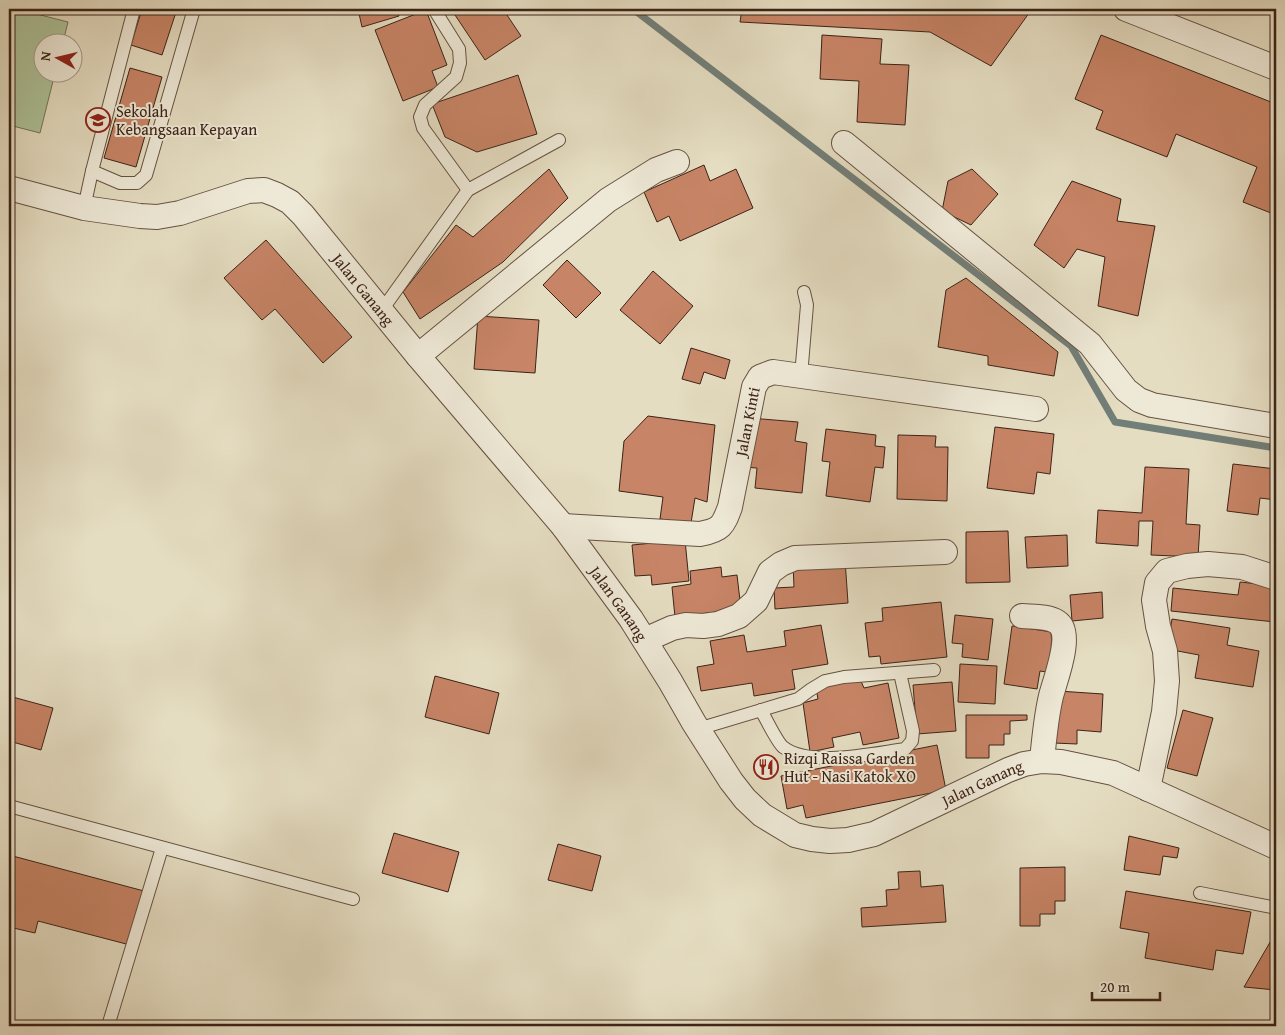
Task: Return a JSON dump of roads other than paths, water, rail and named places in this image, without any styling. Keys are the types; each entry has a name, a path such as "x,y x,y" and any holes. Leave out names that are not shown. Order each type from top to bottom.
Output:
{"street":[{"path":"1126,9 1276,68"},
{"path":"844,142 1090,344 1126,390 1139,400 1152,405 1276,426"},
{"path":"418,356 608,200 656,170 677,162"},
{"name":"Jalan Ganang","path":"9,188 84,208 157,217 180,213 248,191 264,190 277,194 290,202 304,215 418,356 563,526 632,620 698,729 731,781 745,799 762,815 795,834 812,839 830,841 848,840 874,834 1008,770 1024,764 1042,761 1061,762 1112,773 1276,847"},
{"name":"Jalan Kinti","path":"563,526 700,534 713,532 724,523 730,507 754,387 760,377 773,372 1036,409"},
{"path":"645,640 672,628 686,625 703,626 718,624 739,616 756,601 770,572 780,564 795,558 944,552"},
{"path":"1148,788 1164,712 1167,681 1165,651 1158,626 1154,600 1157,583 1167,571 1187,566 1208,564 1242,567 1276,578"},
{"path":"1022,616 1058,622 1063,631 1061,667 1052,694 1042,761"}],"lane":[{"path":"84,208 134,9"},
{"path":"92,171 120,183 136,183 146,175 194,9"},
{"path":"434,9 459,49 460,63 456,77 426,105 420,117 423,128 468,190"},
{"path":"382,310 468,190 559,140"},
{"path":"801,376 807,305 804,292"},
{"path":"698,729 798,699 825,681 844,677 934,670"},
{"path":"761,710 782,746 796,754 842,758 905,749 912,741 913,731 900,673"},
{"path":"9,806 353,899"},
{"path":"108,1026 162,848"},
{"path":"1200,893 1276,908"}],"waterway":[{"path":"633,9 1071,346 1115,422 1276,448"}],"place":[{"name":"Sekolah Kebangsaan Kepayan","path":"98,120"},
{"name":"Rizqi Raissa Garden Hut - Nasi Katok XO","path":"766,767"}]}
